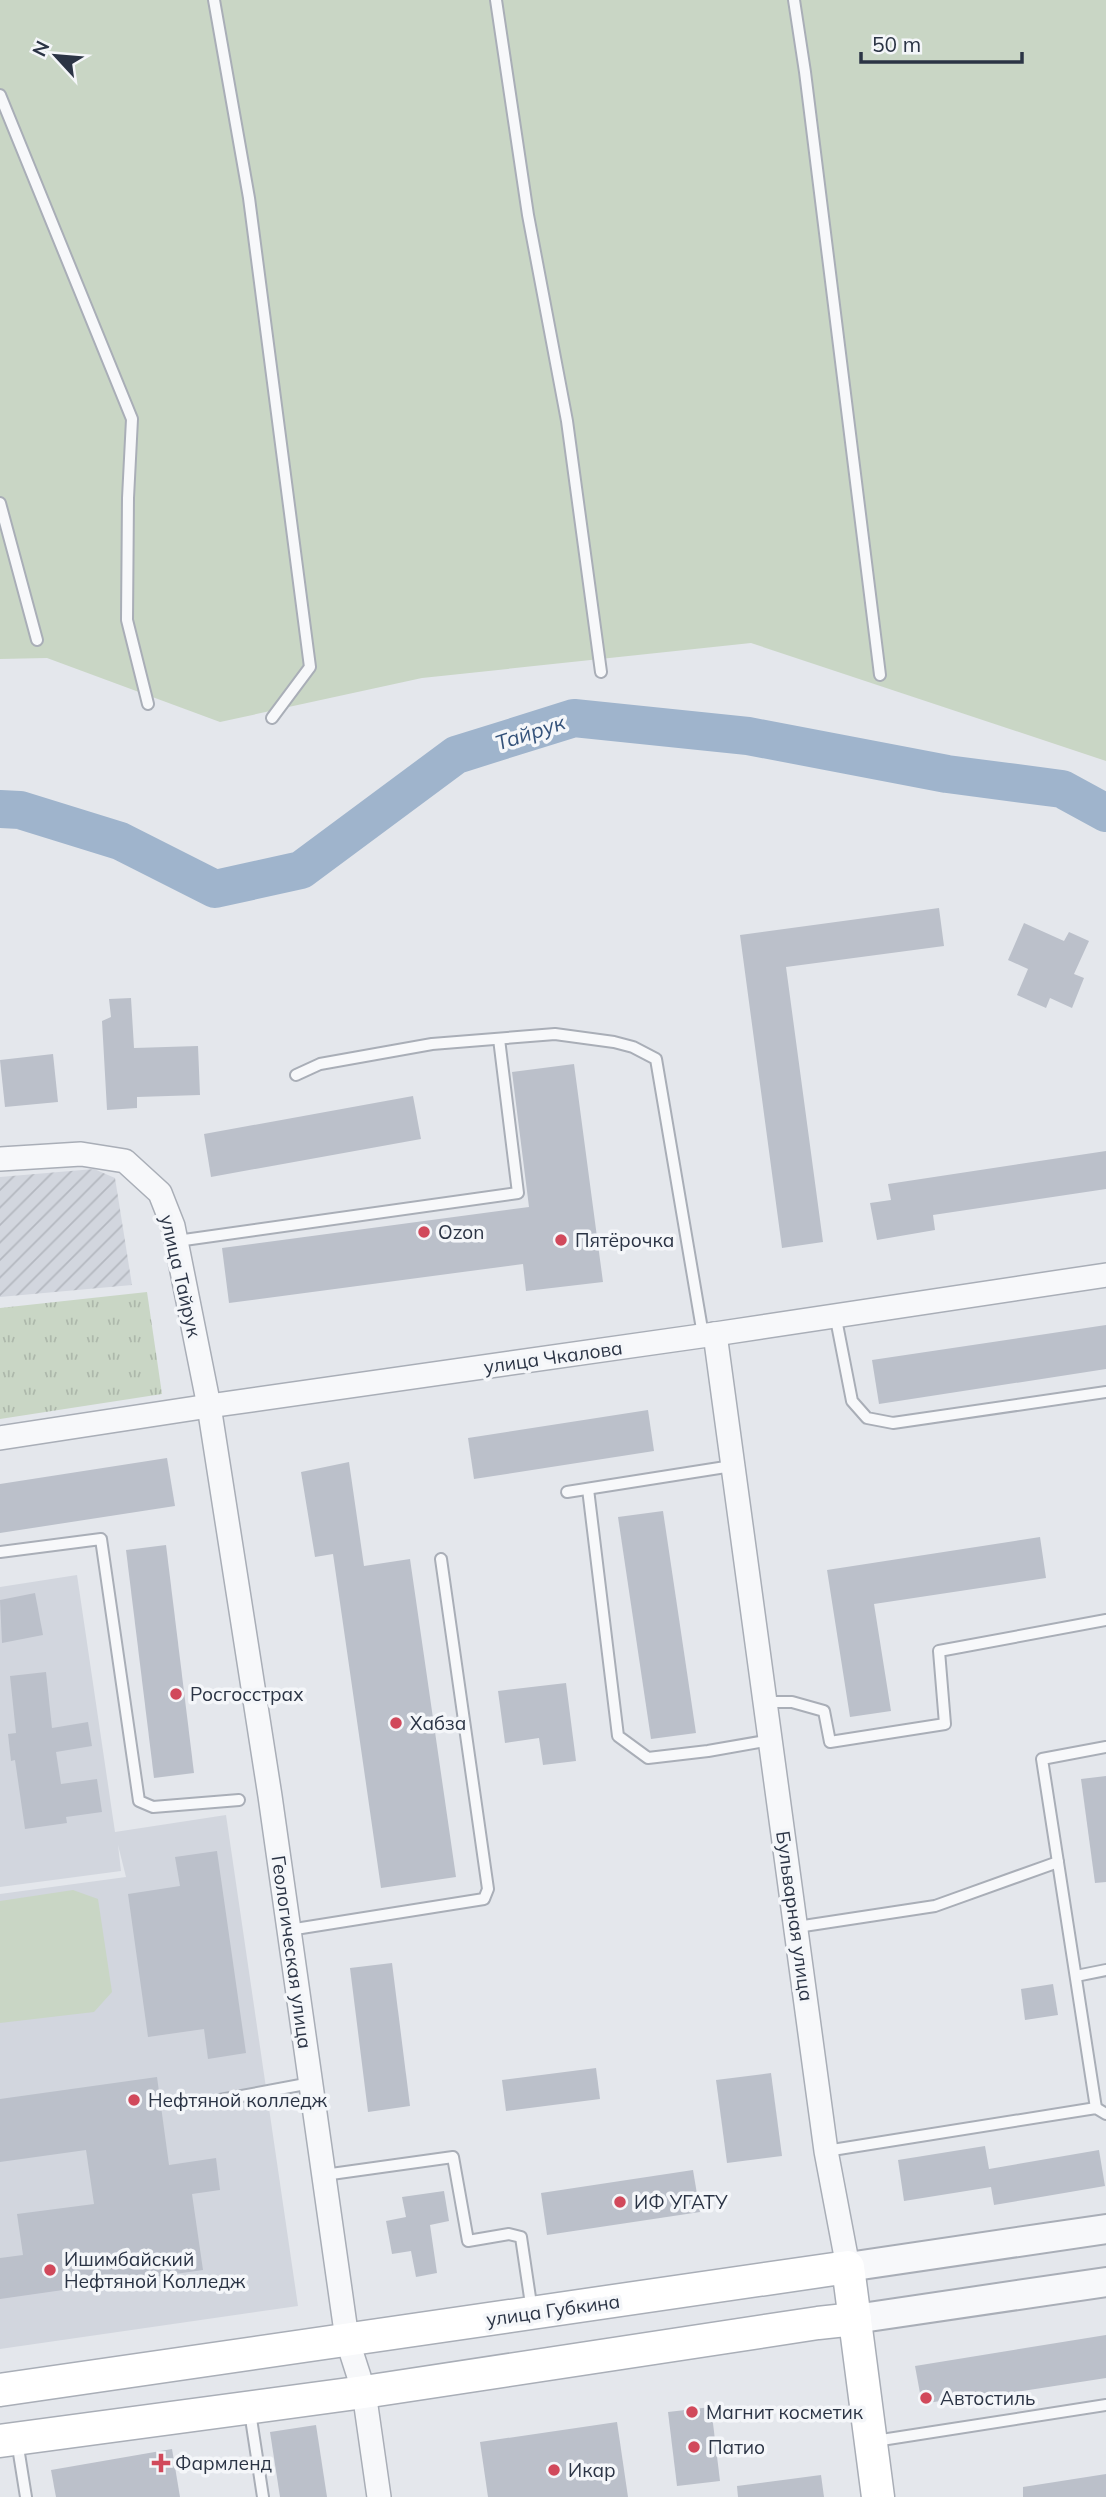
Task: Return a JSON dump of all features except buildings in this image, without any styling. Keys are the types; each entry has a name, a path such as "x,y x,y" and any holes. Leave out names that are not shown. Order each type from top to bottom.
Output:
{"main road":[{"name":"улица Губкина","path":"0,2390 848,2267"},
{"name":"Бульварная улица","path":"848,2267 878,2497"},
{"path":"8,2439 364,2392 856,2319"}],"street":[{"name":"улица Тайрук","path":"0,1159 82,1154 125,1161 160,1193 177,1241 209,1406"},
{"name":"улица Чкалова","path":"0,1438 1106,1275"},
{"name":"Бульварная улица","path":"709,1335 732,1466 766,1702 826,2151 848,2267"},
{"name":"Геологическая улица","path":"209,1406 289,1930 347,2339 364,2392 379,2497"},
{"name":"улица Губкина","path":"848,2267 1106,2229"},
{"path":"856,2319 1106,2282"}],"lane":[{"path":"214,0 250,198 310,667 272,718"},
{"path":"496,0 528,215 567,421 601,672"},
{"path":"794,0 806,72 880,675"},
{"path":"0,95 132,419 127,620 148,704"},
{"path":"0,503 37,640"},
{"path":"296,1075 320,1064 432,1044 555,1034 614,1042 633,1047 656,1059 709,1335"},
{"path":"177,1241 518,1193 499,1039"},
{"path":"835,1314 852,1401 867,1419 893,1423 1106,1392"},
{"path":"567,1492 732,1466"},
{"path":"588,1489 618,1736 648,1758 771,1740"},
{"path":"0,1552 100,1538 139,1801 153,1807 239,1800"},
{"path":"289,1930 484,1899 488,1889 441,1559"},
{"path":"766,1702 792,1702 824,1711 830,1742 945,1724 939,1651 1106,1620"},
{"path":"826,2151 1101,2111 1076,1976 1042,1759 1106,1746"},
{"path":"797,1927 935,1906 1058,1862"},
{"path":"1076,1976 1106,1970"},
{"path":"220,2100 311,2083"},
{"path":"324,2175 453,2157 468,2241 509,2234 521,2237 533,2313"},
{"path":"872,2442 1106,2405"},
{"path":"249,2406 263,2497"},
{"path":"8,2439 26,2497"}],"shaded area":[{"path":"94,1169 115,1178 132,1285 0,1297 0,1177"},
{"name":"Нефтяной колледж","path":"77,1575 115,1832 226,1815 298,2306 0,2349 0,1894 126,1877 118,1845 121,1871 0,1887 0,1587"}],"green space":[{"path":"0,0 1106,0 1106,761 751,643 422,678 220,722 47,658 0,659"},
{"path":"147,1292 162,1394 0,1419 0,1308"},
{"path":"73,1890 98,1899 112,1992 94,2012 0,2023 0,1901"}],"waterway":[{"name":"Тайрук","path":"0,809 20,810 120,841 215,889 301,870 456,755 574,718 748,736 947,774 1062,789 1106,813"}],"place":[{"name":"Ozon","path":"424,1232"},
{"name":"Пятёрочка","path":"561,1240"},
{"name":"Росгосстрах","path":"176,1694"},
{"name":"Хабза","path":"396,1723"},
{"name":"Нефтяной колледж","path":"134,2100"},
{"name":"ИФ УГАТУ","path":"620,2202"},
{"name":"Ишимбайский Нефтяной Колледж","path":"50,2270"},
{"name":"Автостиль","path":"926,2398"},
{"name":"Магнит косметик","path":"692,2412"},
{"name":"Патио","path":"694,2447"},
{"name":"Фармленд","path":"161,2463"},
{"name":"Икар","path":"554,2470"}]}
